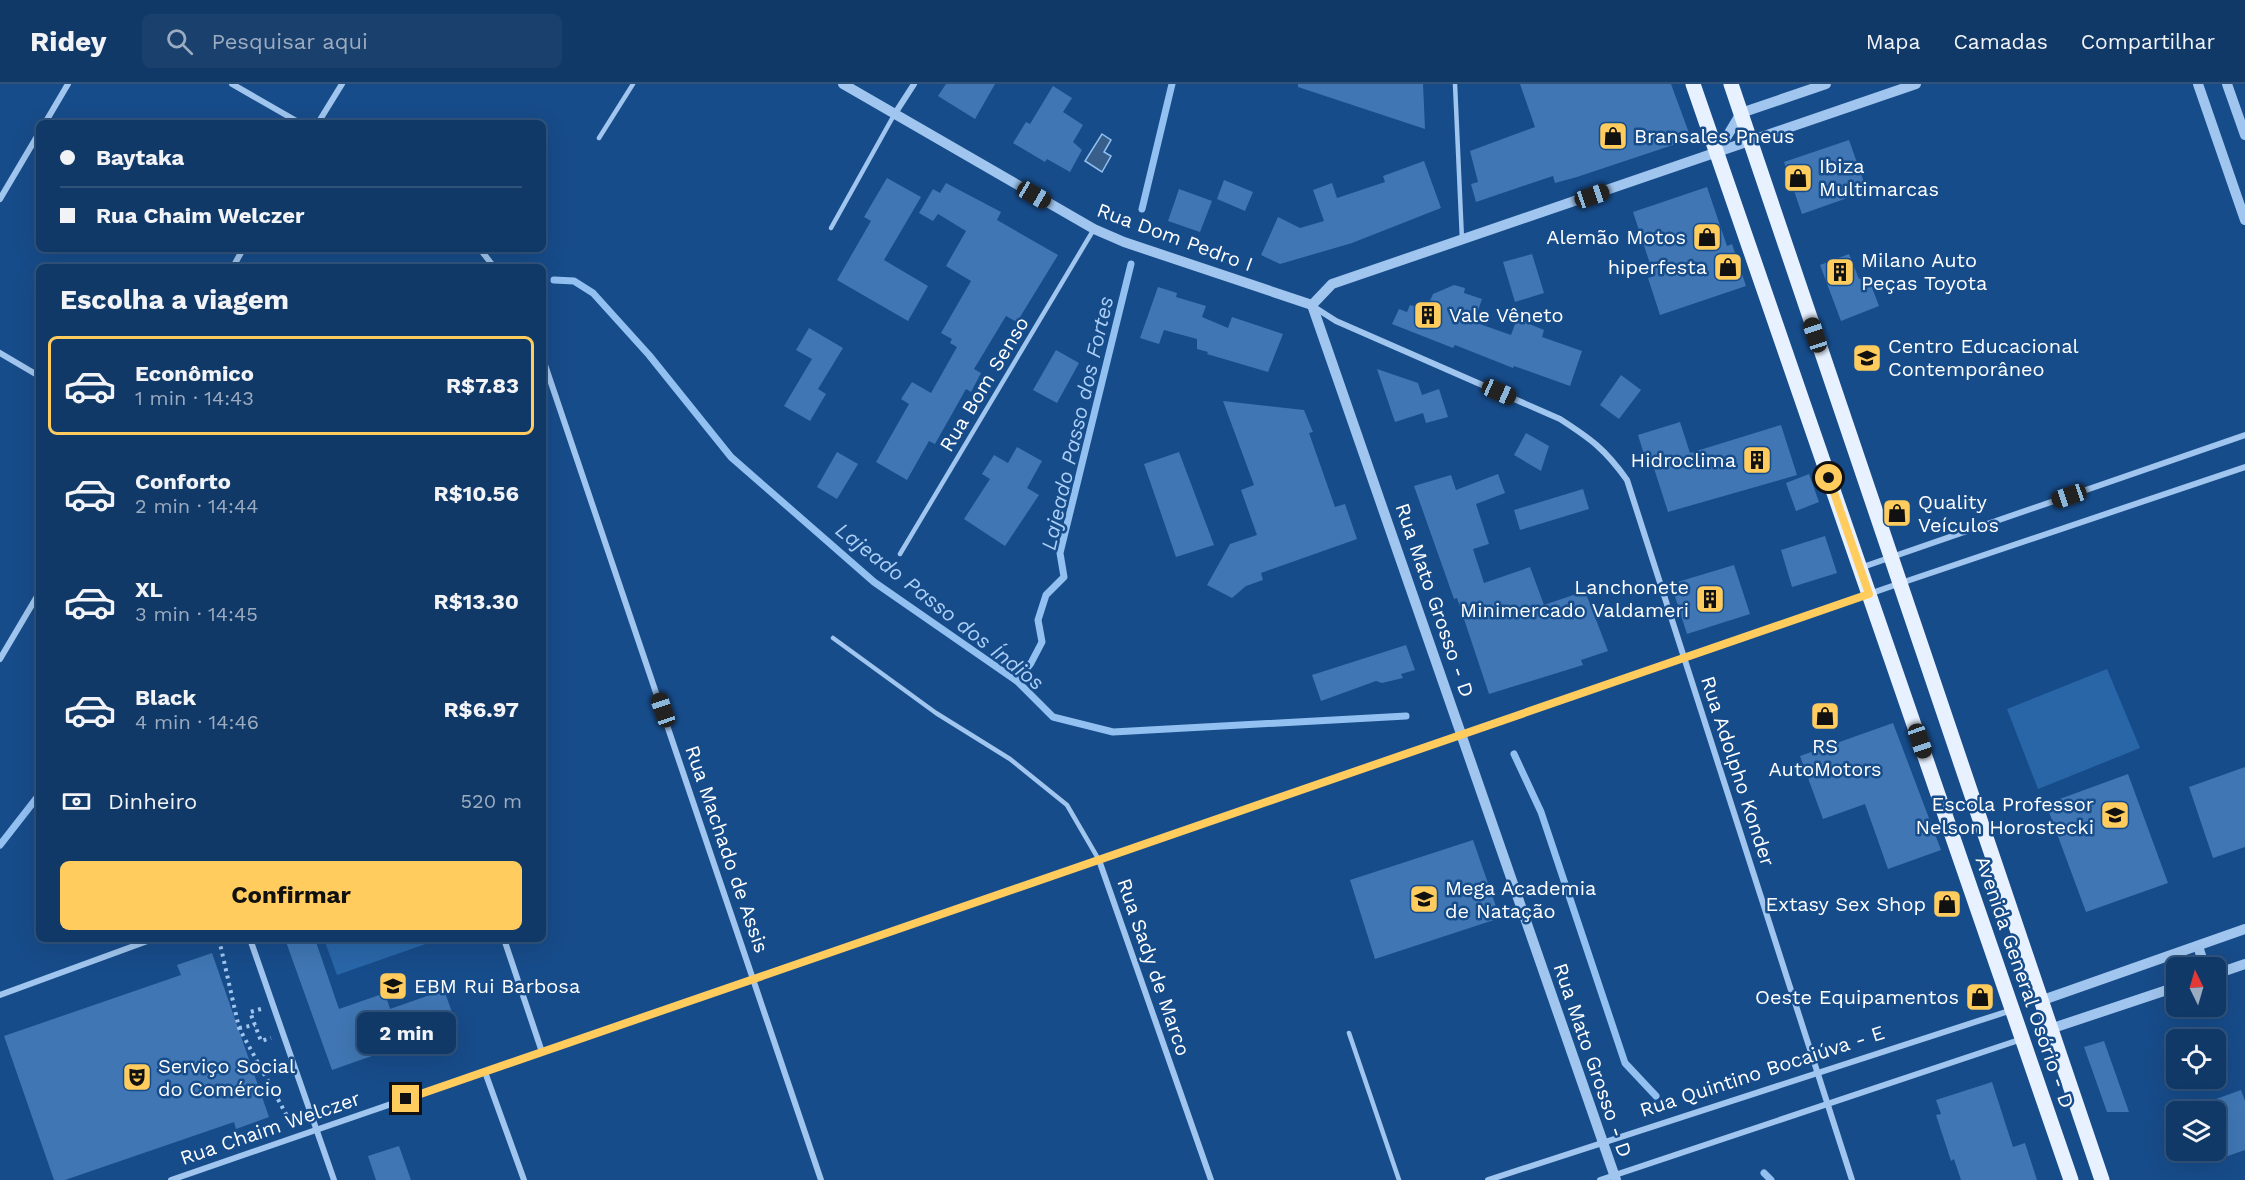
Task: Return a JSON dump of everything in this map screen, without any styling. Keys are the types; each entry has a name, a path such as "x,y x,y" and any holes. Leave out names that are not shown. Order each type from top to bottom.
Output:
{"main road":[{"name":"Avenida General Osório - D","path":"1693,84 2071,1180"},
{"name":"Avenida General Osório - D","path":"1731,84 1898,584 2102,1180"}],"street":[{"path":"47,120 68,84"},
{"path":"232,84 295,120"},
{"path":"320,120 342,84"},
{"name":"Rua Dom Pedro I","path":"843,84 1094,229 1124,242 1312,305"},
{"path":"894,115 914,84"},
{"path":"1717,153 1741,113 1826,84"},
{"path":"1312,305 1332,285 1916,84"},
{"path":"2198,84 2245,220"},
{"path":"2227,84 2245,135"},
{"path":"0,199 36,138"},
{"path":"482,252 492,264"},
{"name":"Rua Adolpho Konder","path":"1312,305 1336,321 1560,419 1608,453 1627,480 1852,1180"},
{"name":"Rua Mato Grosso - D","path":"1312,305 1615,1178"},
{"path":"0,353 36,374"},
{"name":"Rua Machado de Assis","path":"546,368 821,1180"},
{"path":"1860,568 2245,435"},
{"name":"Rua Chaim Welczer","path":"171,1180 1898,584 2245,467"},
{"path":"0,659 36,598"},
{"name":"Rua Sady de Marco","path":"1099,860 1211,1180"},
{"path":"2040,1001 2245,929"},
{"path":"0,994 145,942"},
{"path":"251,942 334,1180"},
{"path":"505,942 542,1052"},
{"path":"2198,946 2202,957"},
{"path":"2226,971 2245,964"},
{"path":"2050,1029 2166,990"},
{"name":"Rua Quintino Bocaiúva - E","path":"1488,1180 1602,1141 2012,1010"},
{"path":"1600,1180 1615,1178 2022,1039"},
{"path":"485,1072 524,1180"}],"lane":[{"path":"599,138 633,84"},
{"path":"1455,84 1462,240"},
{"path":"831,228 894,115"},
{"name":"Rua Bom Senso","path":"900,554 1094,229"},
{"name":"Rua Sady de Marco","path":"833,638 936,713 1010,759 1067,805 1099,860"},
{"path":"1348,1033 1400,1180"}],"path":[{"path":"220,942 239,1028 298,1136"},
{"path":"256,1011 250,1012 261,1041 266,1040"},
{"path":"239,1028 255,1025"}],"shaded area":[{"path":"1102,134 1111,140 1104,152 1111,156 1102,172 1085,161"},
{"path":"2107,669 2140,748 2038,789 2007,709"},
{"path":"325,942 431,942 337,975"}],"building":[{"path":"946,84 995,84 975,119 938,96"},
{"path":"1298,84 1423,84 1425,129 1298,87"},
{"name":"Bransales Pneus","path":"1520,84 1671,84 1689,133 1682,142 1577,177 1555,183 1553,176 1476,202 1471,184 1478,182 1470,151 1535,127"},
{"path":"1053,86 1072,98 1063,112 1083,125 1073,142 1082,150 1070,172 1047,159 1045,162 1013,143 1026,122 1030,124"},
{"path":"1849,140 1867,191 1802,214 1784,162"},
{"path":"1424,161 1441,208 1352,243 1280,264 1261,255 1278,217 1300,228 1324,221 1313,190 1332,183 1337,198 1385,182 1383,176"},
{"path":"887,178 921,197 884,260 928,286 908,321 837,280 871,221 864,217"},
{"path":"1224,180 1253,192 1245,211 1217,199"},
{"path":"946,183 1001,212 997,220 1058,255 1017,322 1006,316 974,369 981,373 971,392 966,389 935,444 929,441 907,480 876,462 909,404 901,399 912,382 931,393 957,347 950,343 952,339 941,333 971,281 946,266 966,231 938,214 933,221 919,213 933,189 940,193"},
{"path":"1707,187 1727,246 1732,244 1746,286 1660,315 1648,278 1654,276 1633,212"},
{"path":"1179,189 1212,201 1200,232 1168,221"},
{"path":"1532,254 1544,293 1515,302 1503,262"},
{"path":"1849,254 1859,279 1864,277 1867,287 1871,285 1879,306 1841,321 1820,265"},
{"path":"1454,285 1465,288 1464,293 1482,299 1474,322 1511,335 1517,319 1544,330 1542,337 1582,351 1570,386 1514,366 1513,368 1455,345 1453,348 1392,324 1399,309 1407,312 1410,305 1426,310 1433,294"},
{"path":"1158,287 1177,293 1176,297 1206,306 1202,317 1228,328 1232,317 1283,334 1268,372 1207,354 1208,352 1197,349 1197,339 1164,330 1159,344 1140,338"},
{"path":"809,328 843,348 818,389 826,394 810,421 784,406 812,359 796,350"},
{"path":"1056,350 1079,363 1057,403 1033,390"},
{"path":"1377,369 1418,383 1422,395 1439,389 1448,417 1426,423 1423,413 1395,422"},
{"path":"1621,375 1641,390 1619,419 1600,405"},
{"path":"1223,401 1304,410 1313,432 1309,433 1335,507 1345,504 1357,539 1261,573 1263,580 1246,586 1232,598 1207,585 1230,544 1257,535 1241,490 1254,485"},
{"path":"1680,422 1690,453 1781,425 1797,475 1668,512 1651,459 1646,461 1638,435"},
{"path":"1526,433 1549,446 1541,471 1514,455"},
{"path":"1017,447 1042,461 1027,488 1039,495 1005,546 964,519 990,479 982,474 994,455 1008,463"},
{"path":"837,452 858,464 837,499 817,487"},
{"path":"1179,452 1214,545 1176,557 1144,464"},
{"path":"1498,474 1505,493 1476,504 1489,544 1473,549 1484,583 1530,567 1544,605 1585,591 1608,651 1581,660 1583,665 1489,694 1457,598 1454,599 1414,486 1451,475 1456,490"},
{"path":"1809,474 1819,502 1796,511 1786,483"},
{"path":"1583,489 1589,509 1520,530 1514,510"},
{"path":"1825,536 1837,573 1792,587 1781,550"},
{"name":"Lanchonete Minimercado Valdameri","path":"1734,565 1750,614 1687,634 1671,584"},
{"path":"1406,645 1415,670 1401,674 1403,678 1382,683 1376,681 1321,701 1312,675"},
{"path":"1893,723 1941,850 1888,869 1865,804 1823,819 1800,756"},
{"path":"2245,767 2245,847 2213,858 2189,787"},
{"path":"2128,774 2168,883 2086,912 2046,804"},
{"name":"Mega Academia de Natação","path":"1473,840 1500,918 1375,959 1350,880"},
{"path":"286,942 316,942 339,1009 385,993 390,1009 444,990 457,1026 332,1070"},
{"name":"Serviço Social do Comércio","path":"212,953 269,1117 236,1129 234,1122 65,1180 54,1180 4,1036 181,975 177,965"},
{"path":"2104,1041 2129,1112 2107,1112 2084,1047"},
{"path":"1992,1082 2013,1147 2025,1143 2037,1180 1961,1180 1954,1159 1951,1161 1936,1115 1941,1114 1936,1100"},
{"path":"2241,1090 2245,1101 2245,1150 2226,1157 2226,1101 2216,1101 2216,1099"},
{"path":"399,1146 411,1180 376,1180 368,1156"}],"waterway":[{"name":"Lajeado Passo dos Fortes","path":"1142,209 1172,84"},
{"name":"Lajeado Passo dos Fortes","path":"1017,681 1031,663 1042,642 1038,620 1046,595 1064,577 1060,553 1131,264"},
{"name":"Lajeado Passo dos Índios","path":"554,280 574,281 593,293 649,355 731,457 874,582 1017,681 1053,717 1113,732 1406,716"},
{"name":"Lajeado Passo dos Índios","path":"1514,754 1541,812 1625,1063 1656,1096"},
{"name":"Lajeado Passo dos Índios","path":"0,845 36,799"},
{"name":"Lajeado Passo dos Índios","path":"1764,1173 1771,1180"}],"place":[{"name":"Bransales Pneus","path":"1613,136"},
{"name":"Ibiza Multimarcas","path":"1798,178"},
{"name":"Alemão Motos","path":"1707,237"},
{"name":"hiperfesta","path":"1728,267"},
{"name":"Milano Auto Peças Toyota","path":"1840,272"},
{"name":"Vale Vêneto","path":"1428,315"},
{"name":"Centro Educacional Contemporâneo","path":"1867,358"},
{"name":"Hidroclima","path":"1757,460"},
{"name":"Quality Veículos","path":"1897,513"},
{"name":"Lanchonete Minimercado Valdameri","path":"1710,599"},
{"name":"RS AutoMotors","path":"1825,716"},
{"name":"Escola Professor Nelson Horostecki","path":"2115,815"},
{"name":"Mega Academia de Natação","path":"1424,899"},
{"name":"Extasy Sex Shop","path":"1947,904"},
{"name":"EBM Rui Barbosa","path":"393,986"},
{"name":"Oeste Equipamentos","path":"1980,997"},
{"name":"Serviço Social do Comércio","path":"137,1077"}],"route":[{"path":"406,1099 1869,594 1829,478"}]}
